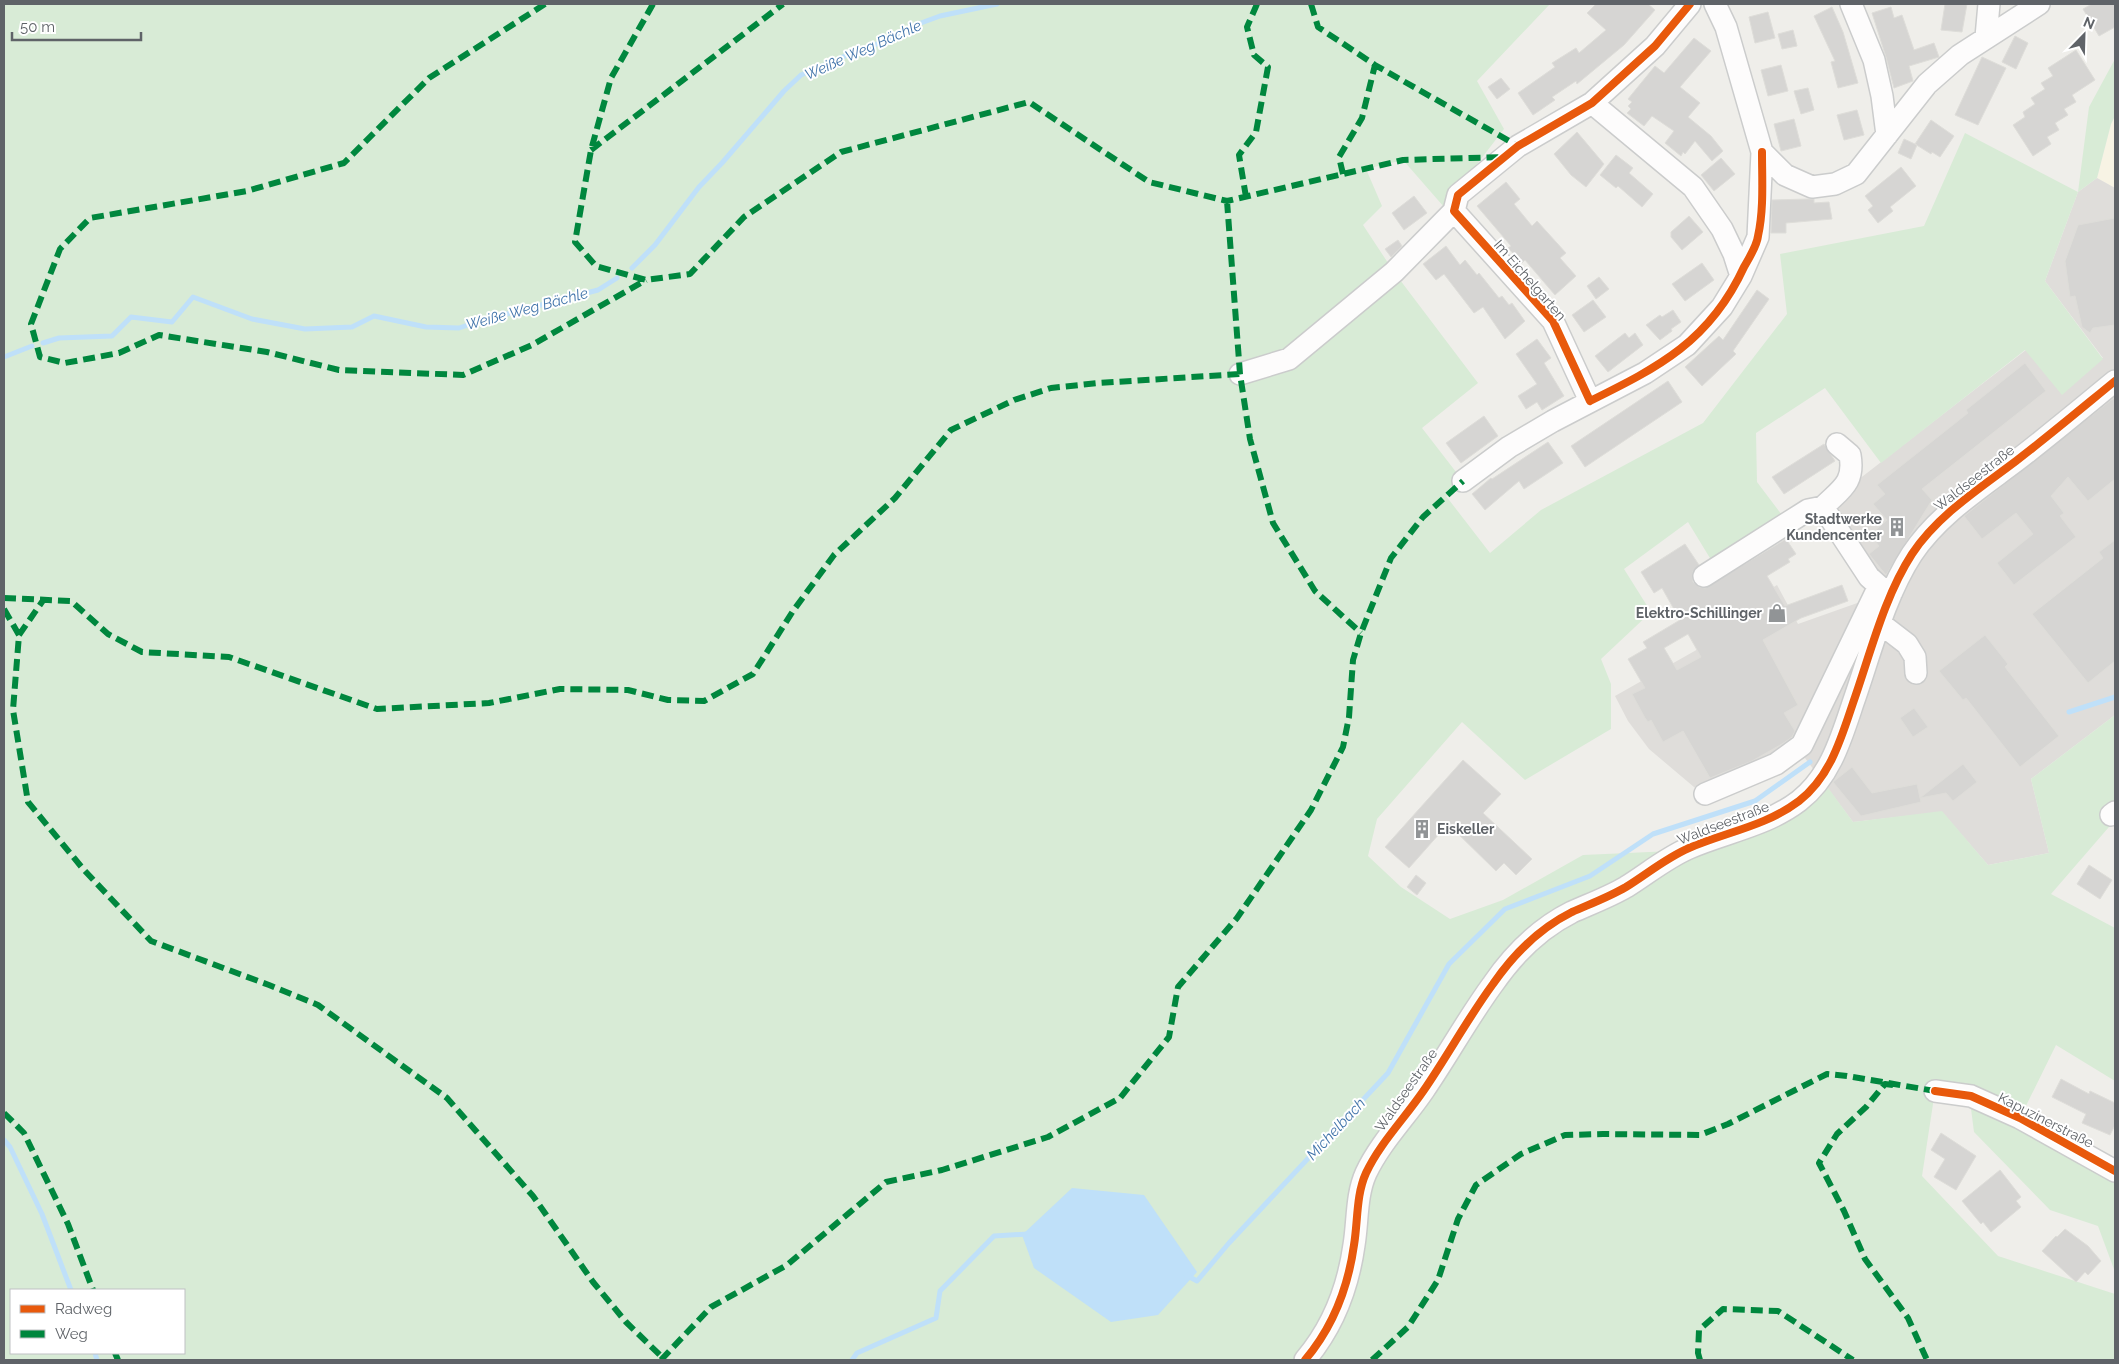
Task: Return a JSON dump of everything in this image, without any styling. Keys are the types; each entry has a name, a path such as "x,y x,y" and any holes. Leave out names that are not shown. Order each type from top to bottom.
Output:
{"street":[{"path":"1240,374 1289,359 1394,272 1454,211 1458,195 1518,146 1592,103 1655,46 1690,4"},
{"path":"1463,481 1509,447 1590,401 1645,373 1687,346 1722,307 1741,276 1758,238 1762,152 1726,27 1715,4"},
{"path":"1851,4 1874,60 1882,96 1887,135"},
{"path":"1986,37 1989,4"},
{"path":"1762,152 1785,175 1812,187 1835,184 1856,174 1927,84 1960,55 2038,4"},
{"path":"1592,103 1693,187 1722,229 1734,254 1741,276"},
{"name":"Im Eichelgarten","path":"1454,211 1554,321 1590,401"},
{"name":"Waldseestraße","path":"1305,1360 1322,1339 1335,1314 1346,1284 1354,1245 1360,1193 1365,1175 1375,1156 1422,1093 1495,980 1530,941 1548,926 1570,913 1608,897 1672,856 1691,847 1778,816 1814,788 1826,771 1838,745 1880,624 1886,589 1935,524 2115,381"},
{"path":"1704,576 1808,510 1823,507 1846,485 1853,470 1850,455 1838,444"},
{"path":"1705,794 1776,764 1802,745 1886,589 1870,577 1823,507"},
{"path":"1880,624 1907,644 1915,657 1916,673"},
{"name":"Kapuzinerstraße","path":"1935,1091 1971,1096 2020,1118 2115,1171"}],"shaded area":[{"path":"2115,116 2115,188 2097,178 2111,124"},
{"path":"2097,178 2115,188 2115,715 2031,779 2049,853 1988,865 1942,812 1853,822 1805,758 1707,798 1649,749 1628,721 1615,696 1753,618 1761,595 1777,585 1798,624 1863,601 1869,577 1823,507 2026,350 2103,358 2045,281 2078,192"}],"green space":[{"path":"4,4 1550,4 1477,81 1504,129 1444,207 1403,160 1366,169 1382,206 1363,225 1394,272 1478,383 1422,428 1463,481 1446,496 1490,553 1541,510 1703,423 1787,314 1780,254 1924,226 1965,133 2078,192 2045,281 2103,359 2062,395 2025,350 1881,463 1825,388 1756,433 1757,482 1788,523 1716,568 1688,522 1624,569 1651,612 1601,659 1611,684 1611,729 1525,780 1462,722 1377,819 1368,856 1401,887 1450,919 1503,900 1583,855 1694,850 1826,785 1853,822 1942,811 1988,865 2049,853 2031,779 2115,715 2115,820 2051,894 2115,928 2115,1081 2056,1045 2020,1118 2115,1171 2115,1272 2098,1226 2050,1210 1974,1132 1970,1101 1935,1091 1922,1176 1998,1256 2115,1294 2115,1360 4,1360"},
{"path":"2115,59 2115,116 2111,124 2097,178 2078,192 2089,107"}],"water":[{"path":"1072,1188 1144,1195 1197,1272 1158,1315 1111,1322 1034,1268 1022,1235"}],"building":[{"path":"1596,4 1648,4 1655,10 1624,45 1577,84 1576,81 1552,97 1555,100 1533,115 1518,93 1555,67 1552,63 1576,48 1579,53 1606,30 1587,13"},
{"path":"1945,4 1967,4 1962,32 1941,30"},
{"path":"2092,4 2115,4 2115,27 2099,36 2083,9"},
{"path":"1832,7 1843,32 1858,83 1838,88 1831,62 1835,61 1814,16"},
{"path":"1891,7 1894,18 1902,15 1914,50 1934,43 1939,57 1909,66 1913,81 1894,88 1872,13"},
{"path":"1768,12 1775,38 1755,43 1749,17"},
{"path":"1793,30 1797,46 1782,49 1778,34"},
{"path":"2015,36 2028,43 2016,69 2002,62"},
{"path":"1694,38 1711,51 1680,87 1700,103 1688,117 1711,136 1723,151 1712,161 1695,141 1685,154 1683,152 1681,156 1665,143 1674,131 1652,116 1644,126 1627,113 1631,109 1628,106 1632,102 1628,99 1655,66 1664,73"},
{"path":"2076,50 2095,80 2072,95 2076,102 2064,109 2068,115 2055,123 2059,130 2047,137 2051,144 2033,156 2013,125 2025,117 2023,112 2035,104 2031,98 2045,89 2041,83 2053,76 2048,68"},
{"path":"1982,57 2006,68 1978,125 1955,115"},
{"path":"1781,65 1788,91 1768,96 1761,70"},
{"path":"1501,78 1510,89 1497,99 1488,87"},
{"path":"1808,88 1814,110 1801,114 1794,91"},
{"path":"1857,110 1864,135 1844,140 1837,115"},
{"path":"1794,119 1801,146 1781,151 1774,124"},
{"path":"1931,120 1954,136 1940,157 1915,144"},
{"path":"1577,132 1604,164 1586,187 1571,175 1554,154"},
{"path":"1904,139 1917,145 1911,159 1898,153"},
{"path":"1616,155 1633,168 1629,173 1653,194 1642,207 1618,186 1616,188 1600,175"},
{"path":"1721,158 1735,174 1714,191 1701,175"},
{"path":"1901,167 1916,186 1890,207 1893,211 1878,223 1868,210 1873,206 1865,196"},
{"path":"1506,182 1520,199 1514,204 1532,226 1537,221 1566,253 1560,258 1576,276 1555,295 1525,260 1522,263 1508,248 1511,246 1477,206"},
{"path":"1414,196 1427,213 1404,230 1392,213"},
{"path":"1814,199 1814,203 1829,202 1832,219 1786,223 1786,233 1771,233 1772,200"},
{"path":"1689,216 1703,232 1682,250 1671,237 1671,232"},
{"path":"2115,218 2115,325 2093,328 2090,333 2082,327 2075,296 2070,297 2065,261 2078,225"},
{"path":"1398,240 1402,246 1391,257 1385,249"},
{"path":"1446,246 1460,265 1465,260 1477,275 1479,273 1499,298 1502,296 1509,305 1512,303 1525,321 1505,339 1483,307 1474,313 1444,274 1436,280 1423,264"},
{"path":"1702,263 1714,280 1685,301 1672,284"},
{"path":"1599,277 1609,289 1596,299 1587,286"},
{"path":"1757,290 1769,299 1733,351 1736,354 1702,386 1685,367 1719,336 1723,340"},
{"path":"1593,300 1606,317 1584,332 1572,315"},
{"path":"1673,310 1681,322 1660,340 1646,325 1660,315 1662,317"},
{"path":"1625,333 1629,338 1635,333 1643,345 1608,372 1595,356"},
{"path":"1537,339 1551,358 1544,363 1564,396 1542,410 1537,402 1526,409 1518,396 1537,384 1516,354"},
{"path":"2025,363 2046,391 1922,489 1932,500 1886,575 1869,554 1879,546 1870,535 1887,520 1873,504 1885,494 1877,485 1968,413 1966,410"},
{"path":"1668,381 1682,402 1585,467 1571,446"},
{"path":"2115,397 2115,479 2088,501 2068,477 2051,496 2064,513 2060,516 2076,537 2014,585 1997,563 2033,534 2016,513 1982,539 1964,516"},
{"path":"1484,416 1498,436 1461,463 1446,443"},
{"path":"1548,442 1563,463 1524,489 1519,481 1485,510 1472,494 1491,478"},
{"path":"1824,444 1835,461 1784,494 1772,477"},
{"path":"1786,539 1796,554 1788,559 1790,562 1767,576 1785,606 1842,585 1848,601 1801,618 1763,640 1798,705 1784,713 1795,731 1792,737 1782,744 1752,761 1710,778 1683,731 1663,742 1651,720 1648,722 1645,718 1632,694 1645,688 1628,659 1647,648 1643,642 1680,620 1662,588 1654,593 1641,572 1685,544 1699,565 1693,571 1693,582 1699,587 1705,588","holes":["1688,634 1701,657 1677,670 1664,648"]},
{"path":"2115,540 2115,661 2088,683 2032,614 2103,558 2099,552"},
{"path":"1985,635 2008,664 2005,667 2059,736 2020,767 1966,698 1963,700 1939,671"},
{"path":"1914,708 1928,727 1913,737 1900,718"},
{"path":"1463,760 1501,794 1483,813 1532,859 1516,875 1504,863 1496,871 1448,824 1409,868 1385,847"},
{"path":"1963,764 1977,782 1953,801 1946,793 1920,798"},
{"path":"1852,767 1872,793 1917,784 1921,802 1861,816 1833,782"},
{"path":"2089,865 2112,880 2100,899 2077,884"},
{"path":"1416,875 1426,883 1417,895 1407,887"},
{"path":"2061,1079 2089,1094 2090,1091 2115,1103 2115,1125 2110,1135 2082,1123 2086,1114 2052,1097"},
{"path":"1941,1133 1976,1156 1956,1190 1934,1177 1945,1159 1931,1150"},
{"path":"2000,1170 2021,1197 2016,1201 2021,1207 1991,1232 1983,1222 1981,1224 1962,1201"},
{"path":"2065,1229 2088,1246 2101,1261 2088,1275 2085,1272 2076,1282 2042,1251"}],"waterway":[{"name":"Weiße Weg Bächle","path":"632,268 655,245 699,187 784,91 801,75 898,36 921,23 940,16 997,4"},
{"name":"Weiße Weg Bächle","path":"43,343 59,338 112,336 131,317 172,322 193,297 252,319 305,329 352,327 374,316 426,327 459,328 598,290 617,278"},
{"name":"Weiße Weg Bächle","path":"4,357 32,346"},
{"name":"Michelbach","path":"2069,712 2115,697"},
{"name":"Michelbach","path":"1186,1275 1197,1281 1229,1243 1388,1073 1449,964 1505,909 1590,876 1653,834 1755,801 1810,762"},
{"path":"4,1140 10,1147 42,1214 71,1289"},
{"name":"Michelbach","path":"852,1360 857,1353 936,1318 940,1291 994,1236 1028,1234"},
{"path":"95,1354 97,1360"}],"marked path":[{"path":"545,4 429,78 344,163 247,191 90,218 60,249 31,324 40,357 65,363 119,353 159,335 267,352 339,370 463,375 532,345 646,280"},
{"path":"653,4 611,78 591,150 575,242 596,266 646,280 690,274 744,217 841,152 1029,102 1149,182 1227,201 1403,160 1503,157"},
{"path":"591,150 783,4"},
{"path":"1246,197 1239,155 1256,132 1268,67 1254,55 1247,27 1257,4"},
{"path":"1311,4 1318,27 1375,65 1518,146"},
{"path":"1343,174 1339,157 1362,118 1375,65"},
{"path":"1227,201 1240,374 1250,439 1273,523 1315,591 1361,633"},
{"path":"4,598 71,601 108,634 142,652 229,657 377,709 489,703 560,689 628,690 668,700 704,701 753,674 793,611 834,555 895,498 951,430 1014,400 1051,388 1240,374"},
{"path":"661,1360 711,1307 787,1265 886,1182 942,1170 1048,1137 1120,1098 1169,1037 1178,987 1237,918 1311,810 1343,747 1349,717 1353,660 1361,633 1391,558 1423,517 1463,481"},
{"path":"19,635 44,599"},
{"path":"4,609 19,635 13,710 28,802 84,870 151,941 318,1005 447,1098 533,1196 593,1282 626,1322 663,1358"},
{"path":"1372,1360 1408,1327 1438,1280 1458,1219 1476,1185 1521,1154 1565,1135 1700,1135 1728,1124 1827,1074 1935,1091"},
{"path":"1893,1085 1885,1084 1866,1107 1837,1134 1819,1163 1844,1211 1865,1259 1908,1318 1927,1360"},
{"path":"4,1113 24,1133 68,1224 93,1289"},
{"path":"1700,1360 1698,1353 1699,1330 1723,1309 1778,1311 1853,1360"},
{"path":"115,1354 118,1360"}],"cycle path":[{"path":"1690,4 1655,46 1592,103 1518,146 1458,195 1454,211 1553,321 1590,401 1638,376 1680,349 1699,333 1730,293 1757,240 1762,205 1762,152"},
{"path":"1305,1360 1324,1334 1343,1292 1351,1261 1360,1190 1366,1173 1378,1151 1424,1090 1475,1010 1509,963 1538,934 1560,918 1620,891 1664,861 1681,852 1703,842 1773,817 1799,801 1810,791 1827,769 1833,756 1844,730 1893,589 1922,540 1960,503 2029,451 2115,381"},
{"path":"1935,1091 1971,1096 2020,1118 2115,1171"}],"place":[{"name":"Stadtwerke Kundencenter","path":"1897,527"},
{"name":"Elektro-Schillinger","path":"1777,613"},
{"name":"Eiskeller","path":"1422,829"}]}
